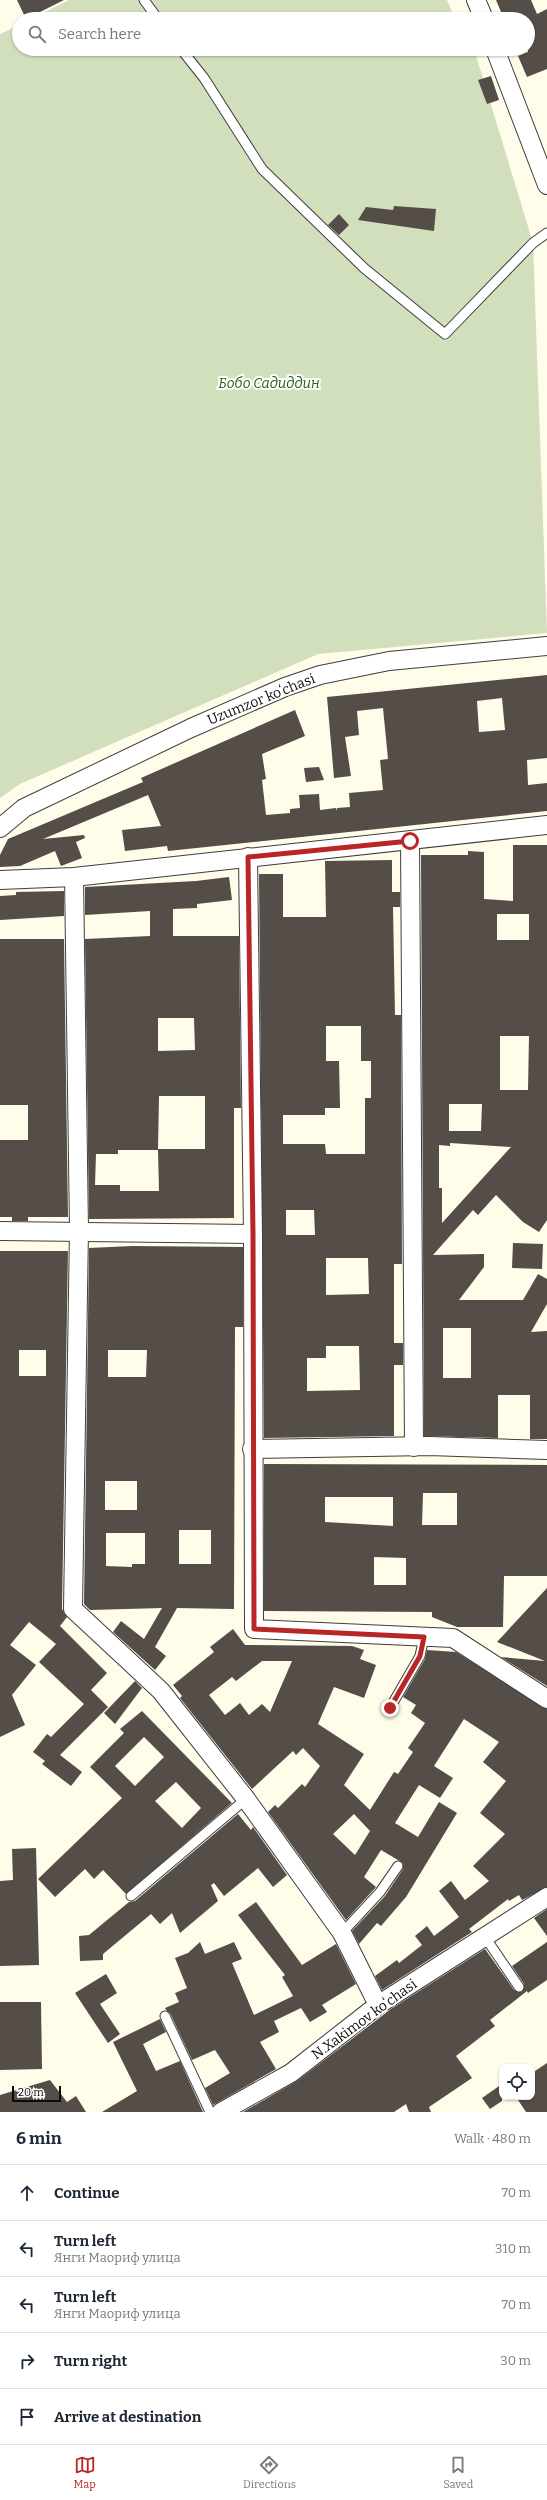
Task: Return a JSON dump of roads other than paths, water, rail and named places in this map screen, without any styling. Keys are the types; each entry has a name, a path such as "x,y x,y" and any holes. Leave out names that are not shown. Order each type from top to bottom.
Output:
{"street":[{"path":"476,0 481,12"},
{"path":"498,56 547,185"},
{"name":"Uzumzor koʻchasi","path":"0,828 24,808 191,728 285,687 320,675 389,661 547,646"},
{"path":"0,880 74,877 547,825"},
{"path":"410,841 414,1447"},
{"path":"248,857 253,1234 252,1449 254,1629 453,1638 547,1699"},
{"path":"74,877 79,1230 73,1609 161,1691 246,1799 342,1933 378,2005"},
{"path":"0,1231 79,1230 253,1234"},
{"path":"252,1449 414,1447 547,1450"},
{"name":"N.Xakimov koʻchasi","path":"221,2112 291,2072 378,2005 547,1897"}],"lane":[{"path":"144,0 153,12"},
{"path":"187,56 204,78 262,169 364,268 445,334 533,243 547,233"},
{"path":"390,1708 420,1656 424,1637"},
{"path":"131,1896 246,1799"},
{"path":"342,1933 380,1892 398,1866"},
{"path":"485,1937 519,1988"},
{"path":"165,2016 210,2112"}],"park label":[{"name":"Бобо Садиддин","path":"269,383"}]}
